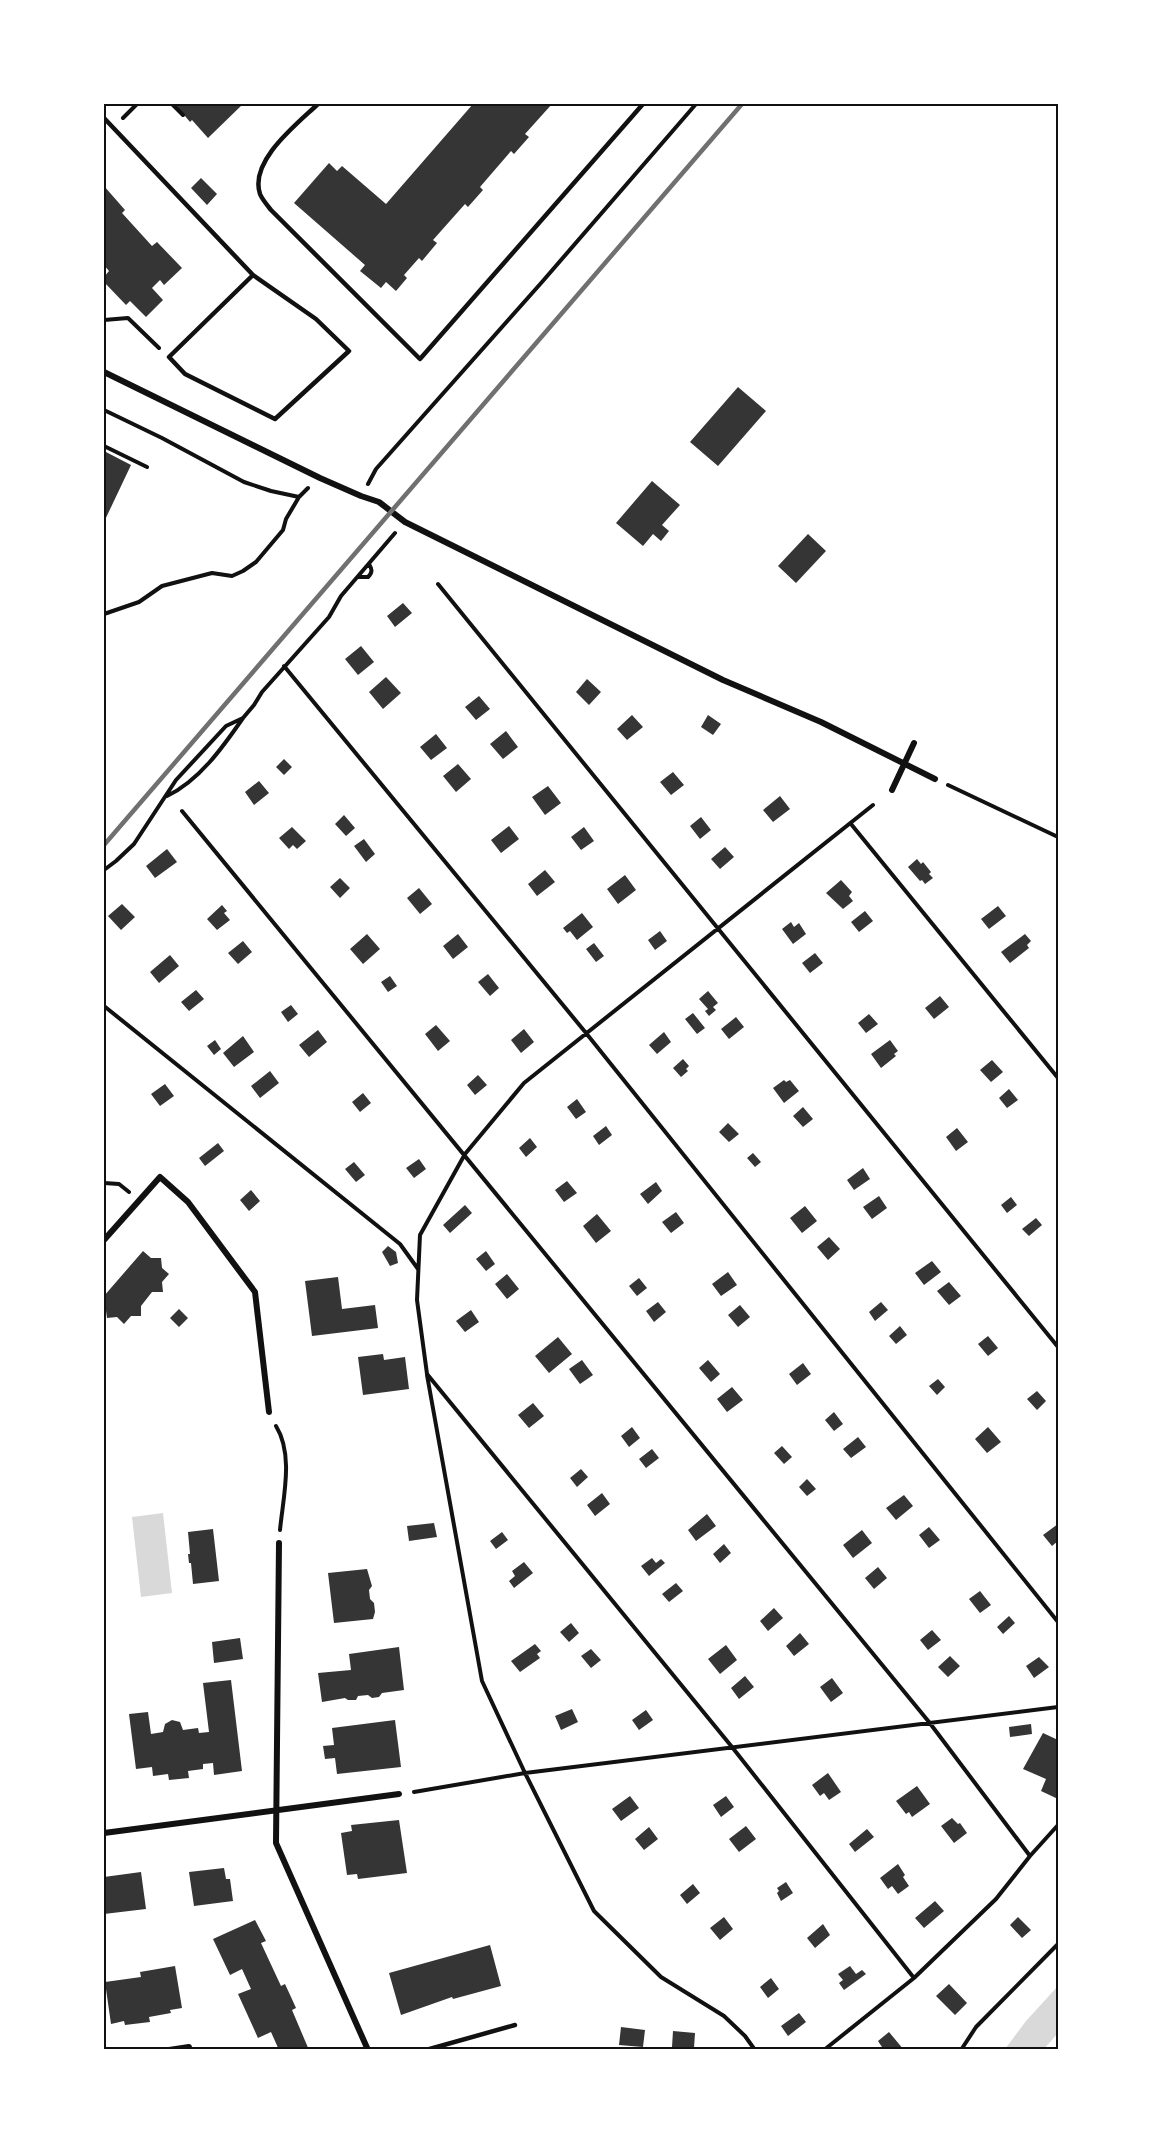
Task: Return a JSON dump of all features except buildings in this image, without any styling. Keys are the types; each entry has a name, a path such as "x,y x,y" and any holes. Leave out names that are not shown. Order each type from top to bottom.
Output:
{"street":[{"path":"104,372 320,478 380,502 405,522 723,680 821,722 935,779"},
{"path":"892,790 914,743"},
{"path":"104,1240 160,1177 188,1202 255,1292 269,1412"},
{"path":"279,1543 276,1844 368,2049"},
{"path":"104,1833 399,1794"},
{"path":"169,2049 189,2047"}],"lane":[{"path":"318,104 268,156 259,177 261,195 271,210 420,359 643,104"},
{"path":"104,118 253,275 316,319 349,351 275,419 185,374 169,357 253,275"},
{"path":"426,2049 515,2025"}],"path":[{"path":"172,104 183,115"},
{"path":"376,469 696,104"},
{"path":"104,320 128,318 169,357"},
{"path":"104,410 244,482 299,497"},
{"path":"104,446 147,467"},
{"path":"104,614 139,602 162,586 212,573 232,576 243,571 256,562 283,530 286,519 299,497 320,478"},
{"path":"166,796 178,790 197,774 229,738 262,692 329,617 341,596 405,522"},
{"path":"357,577 368,577 371,574 369,564"},
{"path":"438,585 1059,1347"},
{"path":"285,666 586,1033 1059,1622"},
{"path":"104,870 134,844 176,780 226,726 243,718"},
{"path":"935,779 1059,837"},
{"path":"754,2049 745,2036 724,2016 661,1977 594,1911 482,1681 427,1374 417,1300 420,1235 465,1154 524,1083 873,805"},
{"path":"182,811 929,1722 1030,1856"},
{"path":"851,824 1059,1078"},
{"path":"104,1006 400,1244 418,1270"},
{"path":"104,1183 119,1184 138,1200"},
{"path":"427,1374 732,1747 914,1978"},
{"path":"269,1412 282,1434 286,1464 279,1543"},
{"path":"399,1794 525,1773 1059,1707"},
{"path":"824,2049 914,1978 996,1899 1030,1856 1059,1825"},
{"path":"961,2049 976,2027 1059,1944"}],"shaded area":[{"path":"163,1513 172,1593 141,1597 132,1517"},
{"path":"1058,1986 1058,2033 1044,2049 1005,2049 1026,2021"}],"railway":[{"path":"104,845 742,104"}]}
